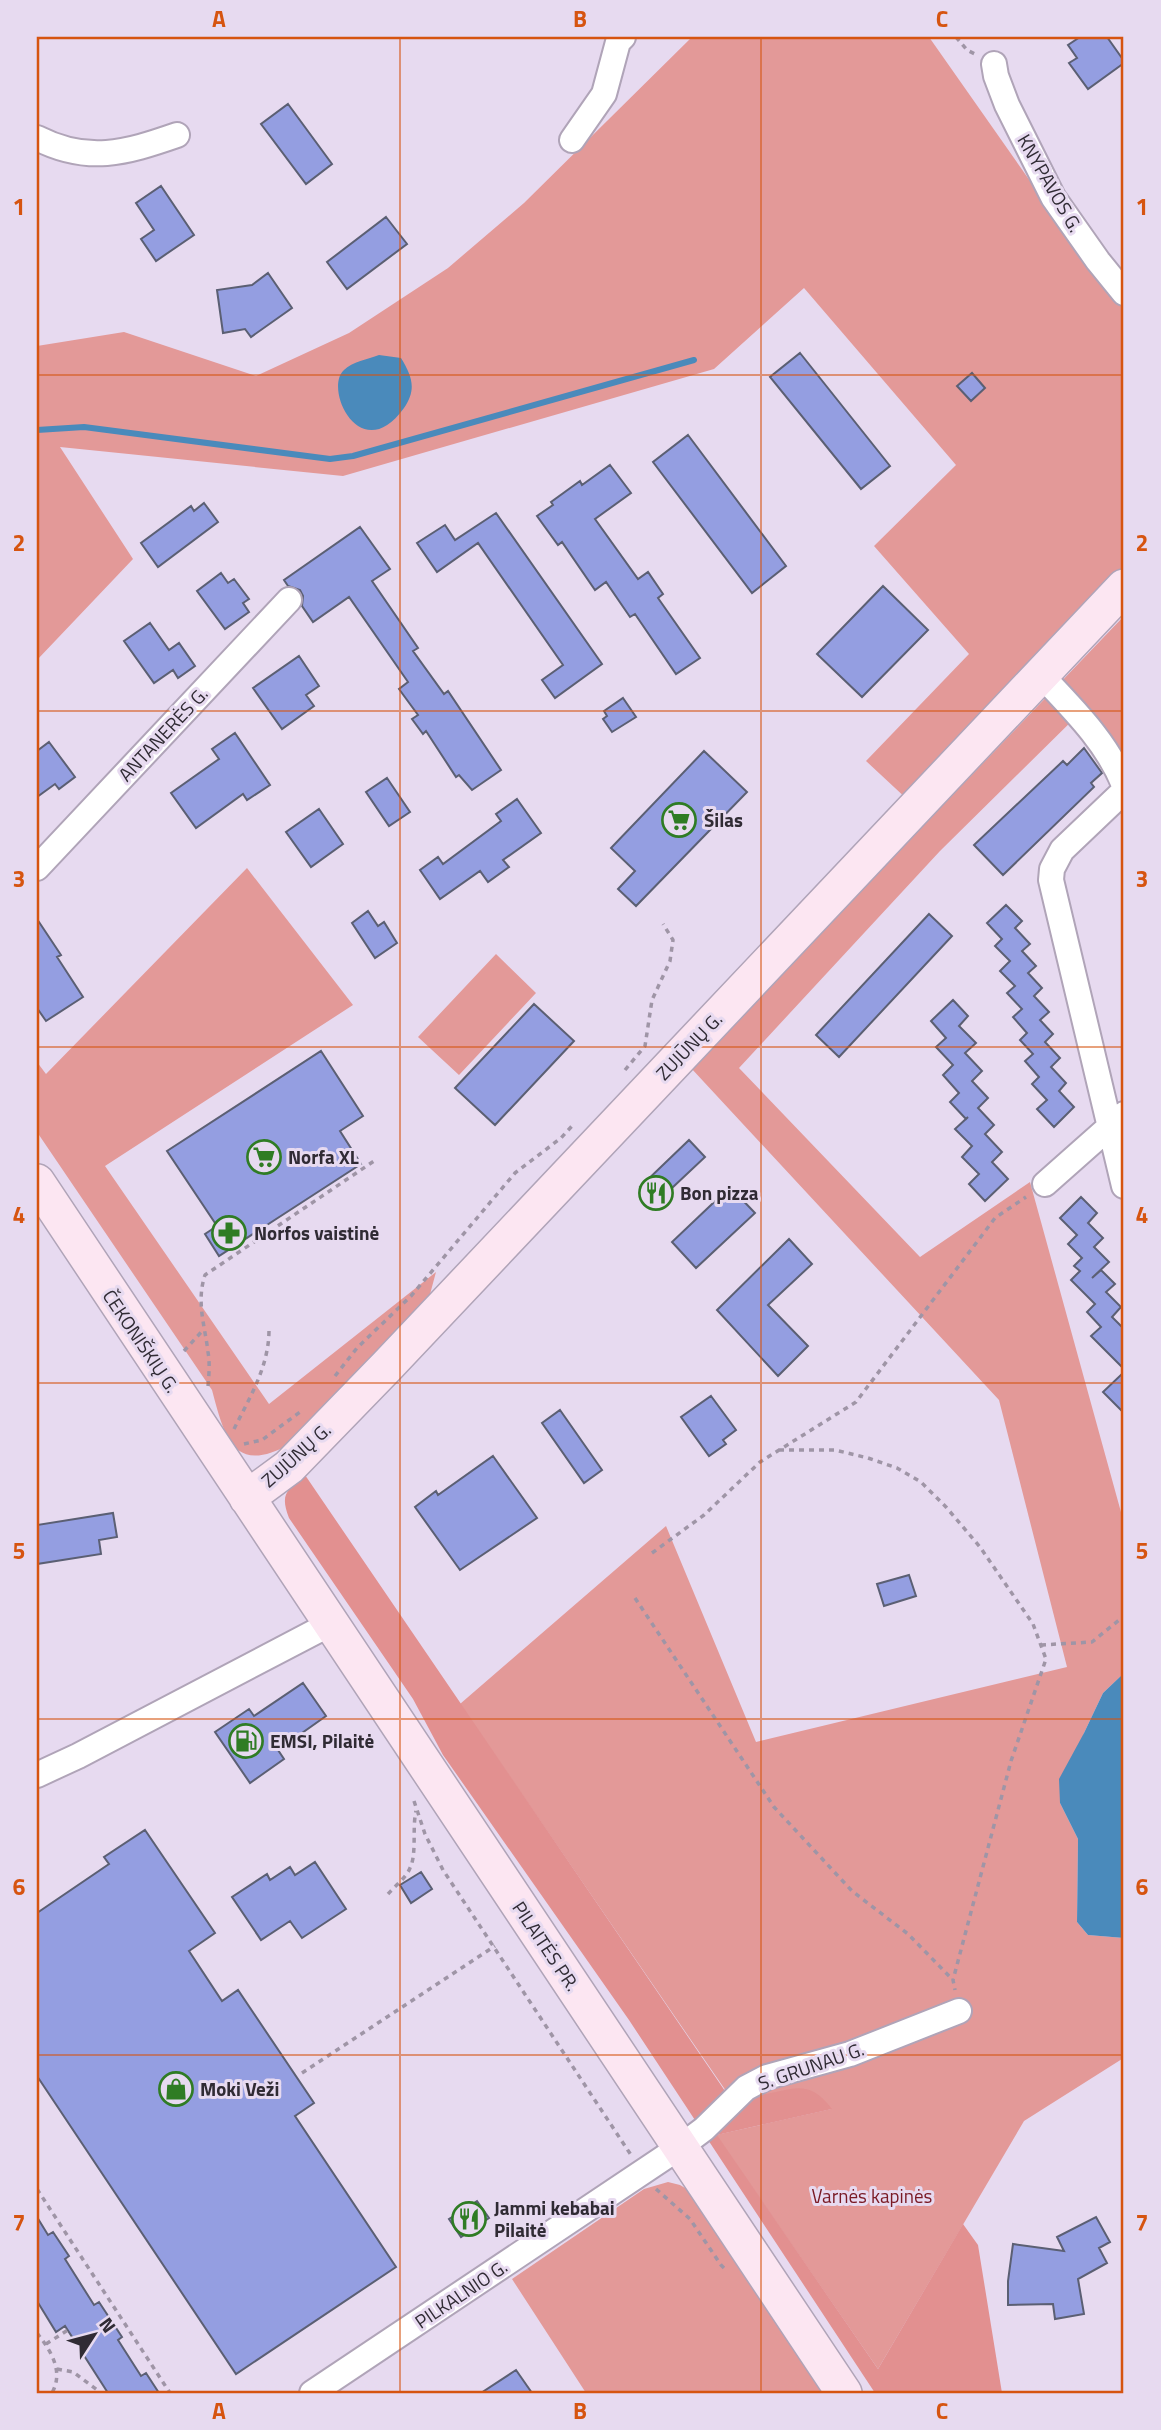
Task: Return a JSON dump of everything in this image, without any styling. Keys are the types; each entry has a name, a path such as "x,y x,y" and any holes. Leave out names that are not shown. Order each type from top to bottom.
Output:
{"main road":[{"name":"ZUJŪNŲ G.","path":"247,1498 289,1467 380,1374 1124,587"},
{"name":"ČEKONIŠKIŲ G.","path":"37,1182 247,1498"},
{"name":"PILAITĖS PR.","path":"247,1498 845,2393"}],"street":[{"path":"572,140 604,94 618,42 623,37"},
{"name":"KNYPAVOS G.","path":"994,64 1007,105 1054,197 1098,261 1124,293"},
{"path":"37,138 69,150 105,155 139,149 177,135"},
{"name":"ANTANERĖS G.","path":"37,868 289,600"},
{"path":"1041,675 1092,732 1111,759 1124,788 1062,850 1052,869 1051,880 1117,1121 1124,1186"},
{"path":"1045,1184 1117,1121"},
{"path":"37,1775 330,1623"},
{"name":"S. GRUNAU G.","path":"680,2147 704,2129 746,2088 767,2077 850,2054 959,2011"},
{"name":"PILKALNIO G.","path":"312,2393 680,2147"}],"path":[{"path":"620,1076 645,1046 652,1000 670,961 673,940 663,924"},
{"path":"327,1384 358,1348 411,1296 508,1180 561,1138 578,1120"},
{"path":"208,1388 208,1352 201,1313 201,1285 205,1275 377,1159"},
{"path":"652,1553 704,1515 760,1462 856,1402 995,1217 1045,1184"},
{"path":"180,1356 204,1329"},
{"path":"231,1435 262,1371 269,1346 269,1330"},
{"path":"238,1444 262,1440 302,1411"},
{"path":"779,1450 835,1450 897,1468 921,1482 981,1547 1033,1624 1046,1659 1011,1761 953,1980 959,2011"},
{"path":"635,1598 774,1807 852,1891 908,1934 953,1980"},
{"path":"1041,1645 1092,1642 1124,1616"},
{"path":"412,1797 425,1834 443,1870 642,2172"},
{"path":"388,1894 412,1863 412,1824 416,1808"},
{"path":"302,2073 495,1946"},
{"path":"37,2189 170,2393"},
{"path":"46,2344 68,2330"},
{"path":"37,2333 46,2344 57,2369 52,2393"},
{"path":"57,2369 73,2371 100,2392"}],"green space":[{"path":"692,37 929,37 1094,272 1124,308 1124,571 909,801 866,761 969,654 874,546 956,465 804,288 714,369 343,476 60,447 133,559 37,660 37,346 124,332 256,376 349,333 448,268 524,203"},
{"name":"Varnės kapinės","path":"1124,616 1124,760 1086,707 940,851 739,1068 920,1257 1030,1182 1124,1523 1124,1673 1103,1693 1084,1733 1060,1803 1078,1839 1077,1922 1088,1935 1124,1938 1124,2061 1122,2059 1024,2121 878,2369 716,2135 831,2109 726,2091 460,1704 666,1526 756,1742 1067,1667 999,1400 691,1068"},
{"path":"247,868 353,1005 105,1166 269,1404 436,1272 429,1298 292,1443 257,1456 245,1454 235,1447 228,1437 212,1390 37,1132 37,1062 46,1074"},
{"path":"496,954 536,993 459,1075 418,1037"},
{"path":"668,2182 690,2191 825,2393 586,2393 512,2279 644,2189"}],"shaded area":[{"path":"305,1475 725,2091 749,2096 796,2088 805,2089 823,2098 832,2109 717,2135 878,2369 963,2224 978,2245 1002,2393 875,2393 629,2020 443,1755 413,1699 289,1518 285,1503 286,1494"}],"water":[{"path":"379,355 401,358 408,371 412,389 404,408 388,424 374,430 361,427 350,419 338,392 339,380 347,367"},
{"path":"1124,1673 1124,1938 1088,1935 1077,1922 1078,1839 1060,1803 1059,1779 1103,1693"}],"building":[{"path":"1080,37 1107,37 1124,61 1088,89 1069,63 1077,58 1068,45"},
{"path":"288,104 332,164 306,184 261,124"},
{"path":"161,186 194,235 156,261 141,239 154,230 136,203"},
{"path":"386,217 407,244 347,289 327,262"},
{"path":"268,273 292,308 251,337 245,329 223,333 217,290 252,285"},
{"path":"800,353 890,466 861,489 770,377"},
{"path":"972,373 985,388 971,401 957,386"},
{"path":"688,435 786,566 752,593 653,462"},
{"path":"610,465 631,493 595,519 638,579 648,572 663,594 658,598 700,658 676,674 635,614 630,617 606,582 595,590 562,542 558,545 537,516 580,481 582,485"},
{"path":"204,503 218,522 158,567 141,543 191,506 194,511"},
{"path":"496,513 602,664 555,698 542,680 563,665 478,543 437,572 417,543 445,525 455,540"},
{"path":"360,527 390,569 372,581 418,648 413,651 444,694 448,691 501,770 472,790 459,775 456,777 426,731 423,734 412,719 418,715 399,689 408,682 349,597 313,622 302,606 303,596 300,590 288,586 284,580"},
{"path":"221,573 228,583 234,579 249,599 243,603 249,612 225,629 197,591"},
{"path":"883,586 928,630 862,697 817,654"},
{"path":"150,623 169,650 179,643 195,666 178,678 173,670 154,683 124,641"},
{"path":"299,656 319,686 306,695 314,706 282,729 253,688"},
{"path":"623,698 636,717 612,732 603,719 607,716 604,711"},
{"path":"235,733 270,785 247,800 243,794 196,828 171,793 219,759 212,749"},
{"path":"49,742 75,777 59,789 55,784 37,797 37,751"},
{"path":"1084,748 1102,773 1091,783 1094,787 1003,875 974,845 1063,761 1067,765"},
{"name":"Šilas","path":"704,751 747,792 636,906 618,889 635,871 611,848"},
{"path":"387,778 410,812 389,826 366,792"},
{"path":"517,799 541,833 503,860 509,867 488,882 480,871 440,899 420,870 438,857 443,864 501,821 496,814"},
{"path":"319,809 343,844 311,867 286,832"},
{"path":"1006,905 1022,921 1015,928 1030,944 1022,951 1036,966 1028,973 1042,988 1034,996 1049,1012 1040,1020 1053,1034 1045,1042 1060,1058 1051,1067 1066,1083 1059,1091 1074,1107 1054,1127 1037,1109 1047,1100 1032,1084 1039,1077 1025,1061 1033,1054 1020,1040 1027,1033 1013,1017 1022,1009 1007,993 1015,986 1000,971 1010,961 995,946 1002,939 987,923"},
{"path":"368,911 378,926 384,922 397,943 375,958 352,923"},
{"path":"929,914 952,936 839,1057 816,1035"},
{"path":"37,919 61,955 57,957 83,997 46,1021 37,1008"},
{"path":"953,1000 968,1016 959,1026 976,1043 965,1053 982,1071 972,1081 988,1098 978,1108 994,1125 985,1134 1002,1152 992,1162 1008,1179 985,1201 969,1184 979,1174 962,1157 972,1146 955,1129 966,1119 950,1102 959,1093 943,1075 953,1065 936,1047 946,1038 931,1021"},
{"path":"534,1004 574,1041 495,1125 455,1088"},
{"name":"Norfa XL","path":"321,1051 363,1116 340,1131 361,1164 219,1256 205,1234 217,1226 167,1151"},
{"path":"689,1140 705,1157 656,1203 640,1187"},
{"path":"730,1187 755,1213 696,1268 672,1242"},
{"path":"1081,1197 1097,1213 1088,1223 1103,1238 1094,1247 1109,1262 1092,1278 1101,1270 1115,1284 1106,1292 1121,1307 1112,1317 1124,1329 1124,1369 1091,1336 1101,1327 1087,1312 1095,1304 1071,1280 1080,1271 1074,1266 1082,1258 1068,1244 1077,1235 1060,1218"},
{"path":"789,1239 812,1264 768,1305 808,1346 778,1376 717,1310"},
{"path":"1124,1372 1124,1413 1103,1392"},
{"path":"711,1396 736,1430 723,1440 726,1444 709,1456 681,1417"},
{"path":"560,1410 602,1470 584,1483 542,1423"},
{"path":"493,1456 537,1518 460,1570 415,1507 436,1491 438,1495"},
{"path":"113,1513 117,1537 99,1540 101,1554 37,1564 37,1525"},
{"path":"909,1575 916,1596 884,1606 877,1584"},
{"path":"303,1683 326,1716 278,1750 284,1759 250,1783 215,1732 249,1709 254,1716"},
{"name":"Moki Veži","path":"145,1830 215,1933 189,1951 222,2001 238,1990 314,2103 295,2116 396,2267 236,2374 37,2076 37,1913 109,1864 104,1857"},
{"path":"315,1862 346,1909 302,1938 290,1921 261,1940 232,1897 267,1874 270,1880 290,1867 295,1875"},
{"path":"421,1872 432,1889 411,1903 400,1885"},
{"name":"Jammi kebabai Pilaitė","path":"477,2201 489,2218 461,2237 449,2219"},
{"path":"37,2217 48,2235 53,2232 69,2256 65,2259 94,2305 99,2302 122,2337 118,2340 141,2376 146,2373 159,2393 108,2393 65,2326 56,2332 37,2301"},
{"path":"1096,2217 1110,2242 1099,2248 1107,2263 1078,2279 1084,2314 1055,2319 1053,2304 1008,2305 1013,2244 1064,2251 1057,2237"},
{"path":"516,2370 532,2393 481,2393"}],"waterway":[{"path":"37,430 84,427 330,459 353,456 694,360"}],"place":[{"name":"Šilas","path":"679,820"},
{"name":"Norfa XL","path":"264,1157"},
{"name":"Bon pizza","path":"656,1193"},
{"name":"Norfos vaistinė","path":"229,1233"},
{"name":"EMSI, Pilaitė","path":"246,1741"},
{"name":"Moki Veži","path":"176,2089"},
{"name":"Jammi kebabai Pilaitė","path":"469,2219"}]}
